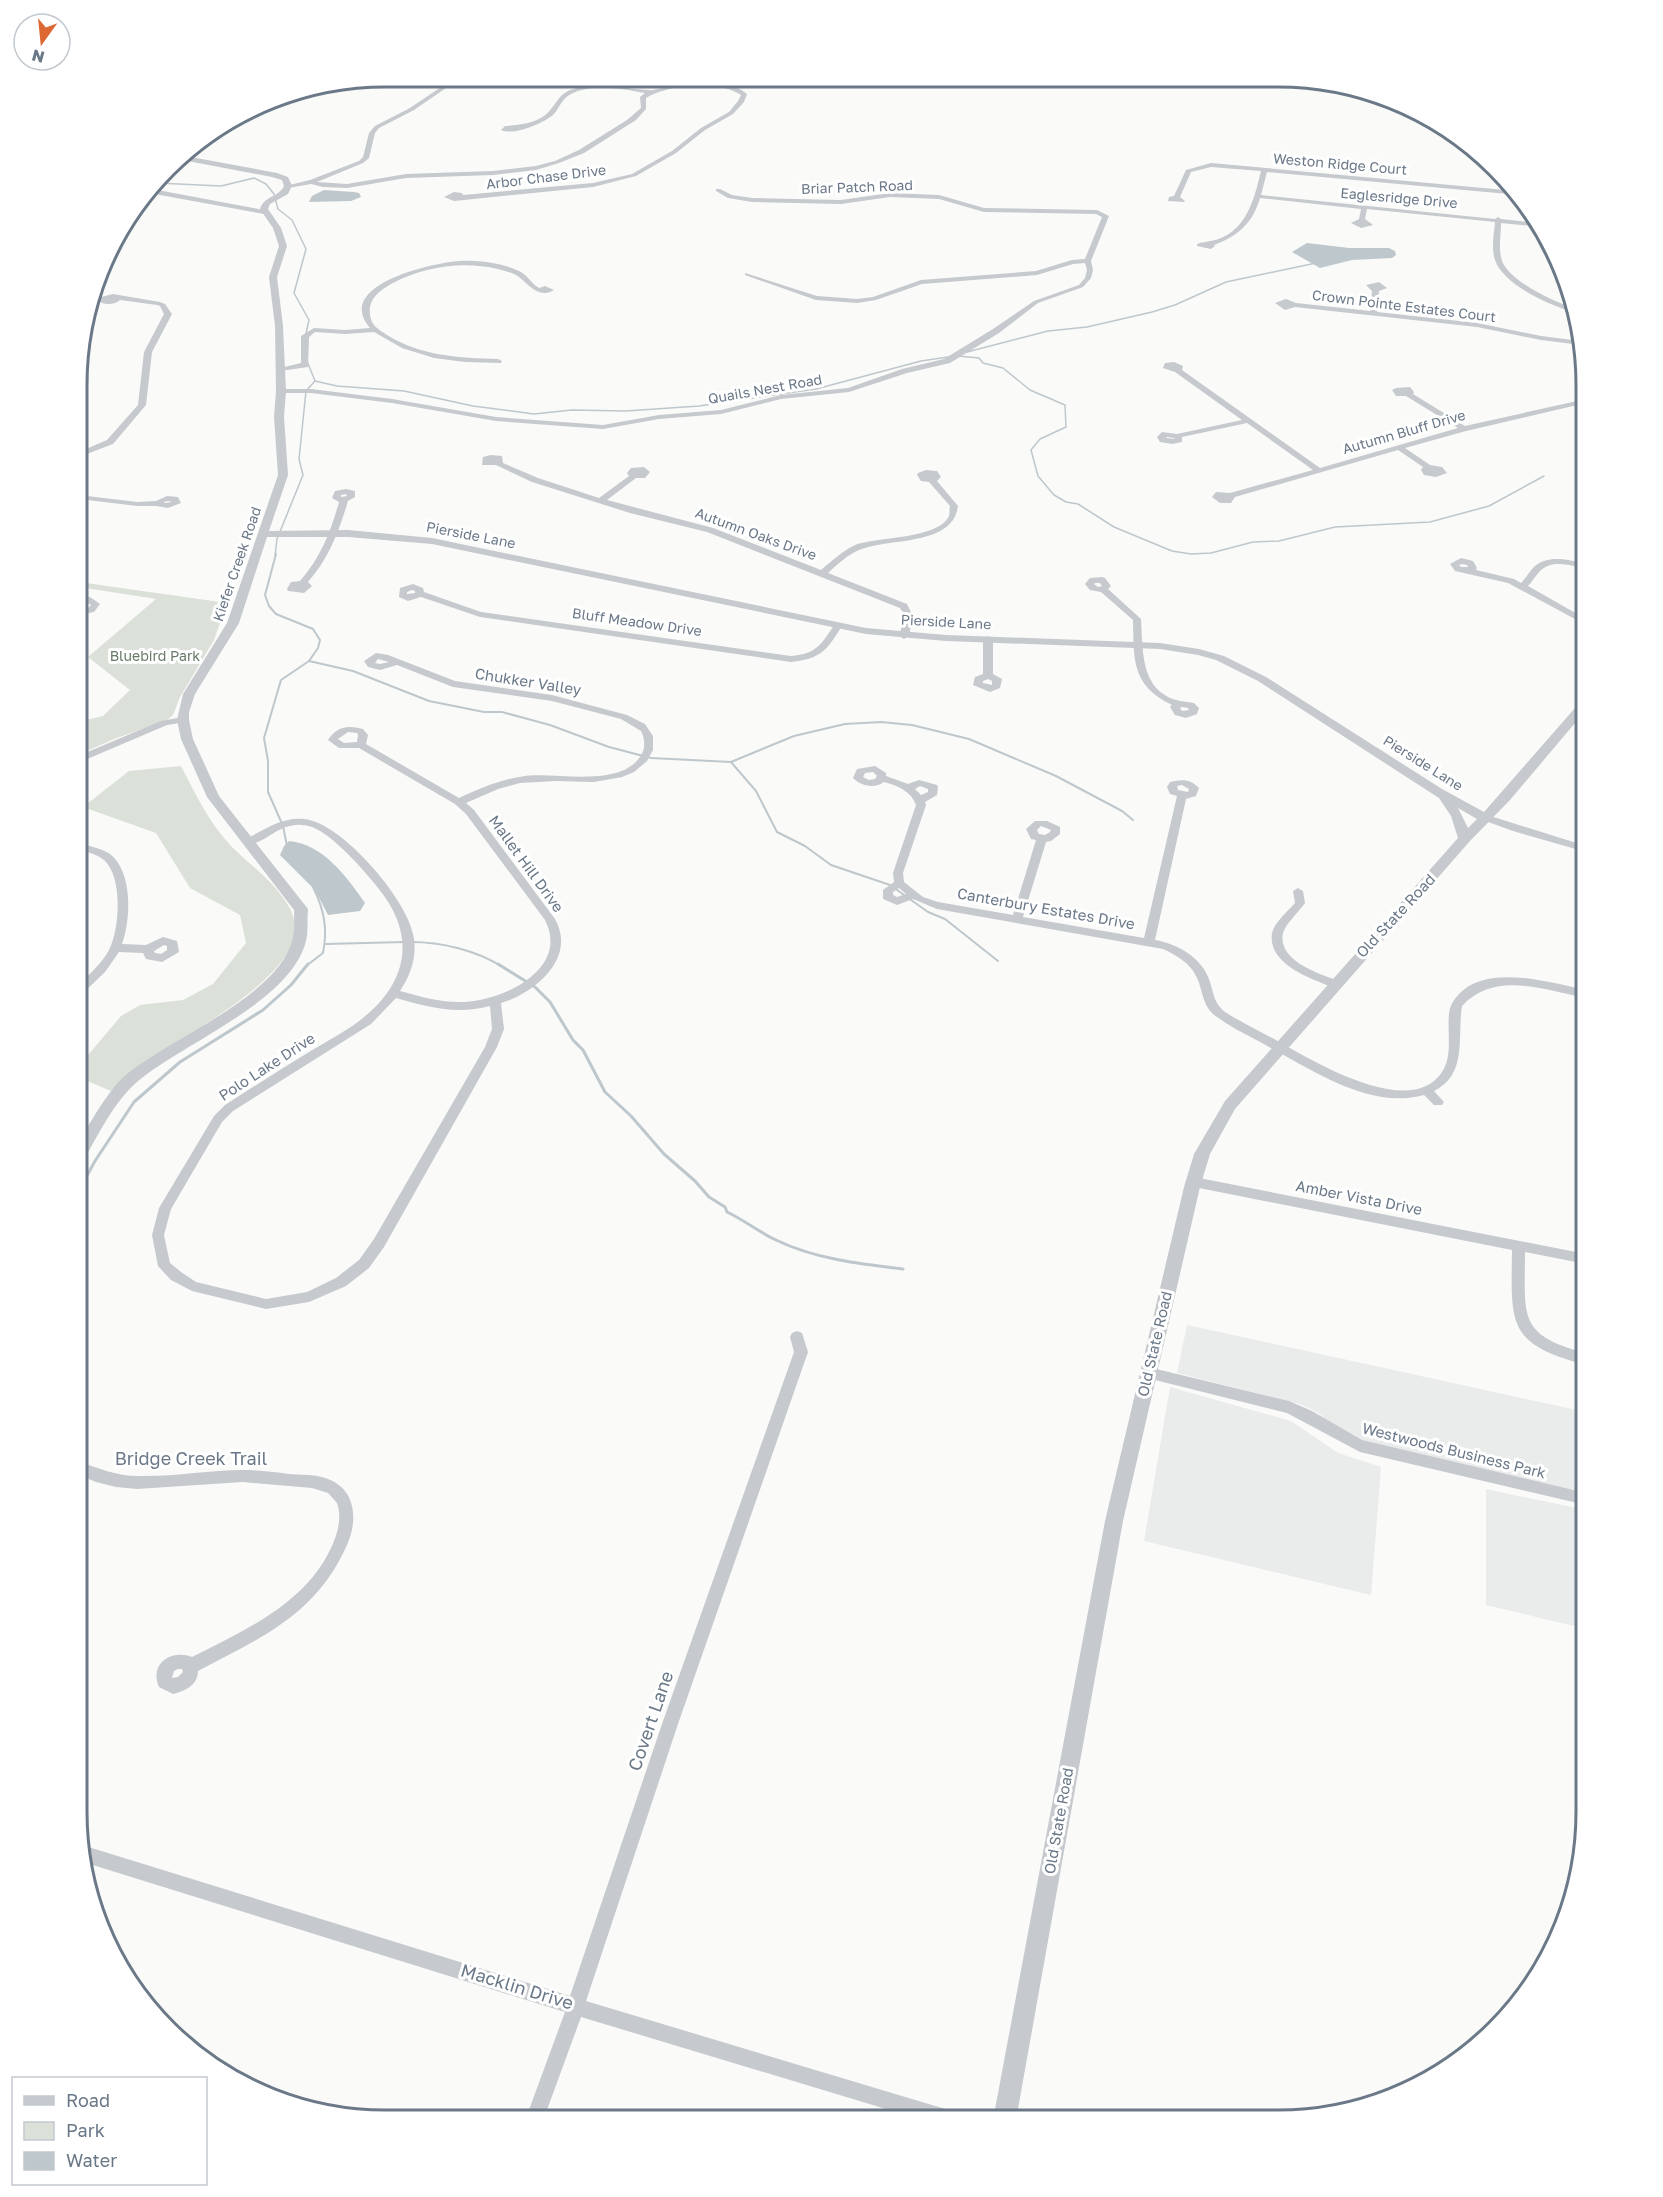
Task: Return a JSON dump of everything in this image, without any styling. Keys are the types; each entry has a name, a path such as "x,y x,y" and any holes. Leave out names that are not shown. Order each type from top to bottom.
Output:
{"street":[{"path":"288,186 315,181 361,162 366,158 372,133 377,127 412,109 444,87"},
{"path":"516,128 547,115 554,109 561,97 577,91 609,87 648,92 673,87"},
{"path":"727,87 741,90 743,99 733,99"},
{"name":"Arbor Chase Drive","path":"315,181 352,186 400,176 520,170 572,155 638,115 644,108 643,99 648,92"},
{"name":"Arbor Chase Drive","path":"461,197 593,185 634,175 685,145 703,129 731,113 743,99"},
{"path":"158,192 264,212 266,203 285,192 288,186 285,179 274,175 190,159"},
{"name":"Weston Ridge Court","path":"1177,197 1185,175 1193,168 1218,165 1505,192"},
{"path":"1210,244 1230,236 1246,225 1253,214 1265,169"},
{"path":"1499,191 1500,185"},
{"name":"Briar Patch Road","path":"718,190 730,197 752,200 841,202 897,195 939,197 984,210 1105,214"},
{"name":"Eaglesridge Drive","path":"1257,196 1529,223"},
{"path":"1362,220 1364,207"},
{"name":"Kiefer Creek Road","path":"184,724 183,712 189,694 233,623 264,534 284,467 279,417 281,391 279,326 273,277 283,252 278,228 264,212"},
{"name":"Quails Nest Road","path":"281,391 311,391 392,401 496,419 603,427 659,417 721,412 782,397 849,390 904,371 947,361 996,331 1036,302 1080,286 1090,273 1088,261 1105,214"},
{"path":"1498,219 1498,260 1507,273 1548,301 1566,307"},
{"path":"747,274 816,298 857,301 874,299 921,282 1037,273 1072,262 1088,261"},
{"path":"498,361 453,359 415,352 392,342 375,330 367,319 366,308 372,295 394,279 422,269 455,263 496,267 516,273 535,290 540,290"},
{"path":"1373,313 1376,290"},
{"path":"87,452 110,442 142,405 148,352 168,314 164,305 158,303 118,298"},
{"name":"Crown Pointe Estates Court","path":"1295,305 1477,325 1572,342"},
{"path":"280,369 305,365 307,332 375,330"},
{"path":"1177,370 1318,470"},
{"path":"1408,394 1464,429"},
{"name":"Autumn Bluff Drive","path":"1230,496 1464,429 1576,404"},
{"path":"1177,436 1248,421"},
{"path":"1398,447 1428,468"},
{"name":"Autumn Oaks Drive","path":"497,463 535,480 633,512 710,530 904,606 909,616 904,636"},
{"path":"600,501 634,476"},
{"path":"823,573 860,547 930,532 949,524 954,517 954,506 932,480"},
{"path":"87,498 138,504 159,503"},
{"path":"303,583 317,567 332,542 344,499"},
{"name":"Pierside Lane","path":"264,534 335,532 391,535 432,541 838,626 904,636 1139,644 1199,652 1240,667 1262,679 1438,792 1484,817 1517,830 1576,846"},
{"path":"1522,586 1532,578 1537,569 1546,564 1559,562 1576,565"},
{"path":"1470,571 1503,578 1576,615"},
{"path":"1103,589 1137,619 1144,681 1178,705"},
{"name":"Bluff Meadow Drive","path":"420,594 480,614 791,659 817,655 838,626"},
{"path":"87,600 96,604 91,610 87,611"},
{"path":"988,639 988,676"},
{"name":"Chukker Valley","path":"395,663 453,684 552,698 624,717 642,726 647,732 650,744 648,752 636,766 617,776 595,780 542,778 506,783 459,802"},
{"name":"Old State Road","path":"1007,2110 1114,1521 1202,1154 1230,1105 1335,984 1484,817 1506,797 1576,716"},
{"path":"87,756 149,731 184,724 213,797 301,909 303,927 297,946 274,979 241,1008 151,1063 120,1089 87,1142"},
{"name":"Mallet Hill Drive","path":"361,745 459,802 471,812 553,926 554,952 550,963 537,978 524,988 495,1002 448,1006 394,993"},
{"path":"882,778 908,788 920,800 921,811 900,867 899,883 886,894 890,899 900,900 914,895"},
{"path":"908,788 912,784 923,783 933,787 933,793 920,800"},
{"path":"1438,792 1457,815 1465,838"},
{"path":"1149,942 1182,795"},
{"name":"Polo Lake Drive","path":"248,842 262,836 268,828 289,822 312,823 327,830 381,882 404,918 410,945 409,959 404,976 382,1009 367,1021 230,1108 210,1128 165,1208 160,1223 158,1235 161,1255 165,1266 176,1276 192,1286 266,1304 309,1297 341,1282 364,1264 379,1243 491,1047 498,1029 495,1002"},
{"path":"1017,919 1042,839"},
{"path":"87,849 106,856 112,862 118,876 124,915 123,929 116,948 105,964 87,983"},
{"name":"Canterbury Estates Drive","path":"899,883 914,895 938,905 1149,942 1178,951 1194,965 1204,979 1209,1003 1214,1009 1280,1047 1374,1091 1405,1094 1426,1090"},
{"path":"1298,891 1300,903 1278,931 1279,948 1295,966 1335,984"},
{"path":"116,948 148,949"},
{"path":"1438,1102 1426,1090 1440,1082 1451,1067 1456,1005 1468,991 1487,983 1510,982 1576,992"},
{"name":"Amber Vista Drive","path":"1194,1182 1576,1257"},
{"path":"1519,1246 1519,1312 1525,1329 1533,1338 1551,1350 1576,1356"},
{"name":"Covert Lane","path":"538,2110 801,1352 797,1337"},
{"name":"Westwoods Business Park","path":"1148,1373 1289,1407 1303,1412 1344,1440 1360,1446 1576,1497"},
{"name":"Bridge Creek Trail","path":"87,1473 120,1481 244,1476 315,1482 333,1488 345,1502 348,1516 340,1545 327,1571 311,1593 273,1622 191,1666"},
{"name":"Macklin Drive","path":"91,1856 694,2043 918,2110"}],"shaded area":[{"path":"1187,1325 1576,1410 1576,1493 1369,1445 1344,1433 1317,1412 1300,1404 1177,1373"},
{"path":"1170,1387 1291,1421 1338,1453 1381,1467 1371,1595 1144,1541"},
{"path":"1486,1489 1576,1508 1576,1627 1486,1605"}],"green space":[{"name":"Bluebird Park","path":"87,583 227,603 214,640 180,697 173,715 167,720 87,751 87,720 103,716 130,690 88,657 156,599 87,588"},
{"path":"181,766 216,828 284,899 294,917 295,932 289,951 255,989 231,1007 142,1063 111,1091 87,1081 87,1056 121,1016 140,1005 183,1000 213,984 246,943 240,915 190,888 156,833 87,808 87,804 129,771"}],"water":[{"path":"324,190 354,192 359,193 361,197 351,201 309,202 312,196"},
{"path":"1307,243 1349,248 1389,248 1395,251 1396,255 1392,258 1352,260 1320,268 1292,252"},
{"path":"289,841 313,848 333,863 365,903 360,911 328,915 315,890 280,855"}],"waterway":[{"path":"165,183 221,186 254,178 266,184 274,194 278,209 292,220 306,249 294,293 309,320 305,338"},
{"path":"967,352 1048,331 1087,327 1152,312 1175,305 1226,282 1316,263"},
{"path":"958,356 979,358 983,363 1003,368 1030,390 1065,405 1066,427 1040,439 1031,450 1038,476 1054,495 1066,502 1078,504 1114,527 1172,551 1191,554 1211,553 1253,542 1279,541 1335,527 1430,522 1489,506 1544,476"},
{"path":"315,381 337,386 404,391 473,406 534,414 572,410 626,411 699,406 816,389 921,361 948,357"},
{"path":"307,361 315,381"},
{"path":"275,556 277,539 303,475 299,459 306,391 315,381"},
{"path":"276,554 265,595 269,606 276,614 313,629 320,640 318,648 309,661"},
{"path":"287,846 283,826 268,792 268,761 264,738 281,680 309,661"},
{"path":"309,661 353,671 429,701 484,712 502,712 550,725 609,747 651,758 731,762"},
{"path":"731,762 794,736 845,724 881,722 912,725 969,739 1056,776 1122,811 1133,820"},
{"path":"731,762 756,791 777,832 805,846 831,865 890,885 928,912 945,919 998,961"},
{"path":"307,965 323,953 325,936 324,919 313,887"},
{"path":"326,944 404,942"},
{"path":"411,942 458,948 501,966"},
{"path":"498,964 535,987 550,1002 573,1040 583,1050 605,1092 631,1116 664,1154 695,1181 709,1197 725,1207 727,1212 776,1240 806,1252 854,1263 903,1269"},
{"path":"87,1176 134,1102 180,1062 263,1010 291,985 307,965"}]}
